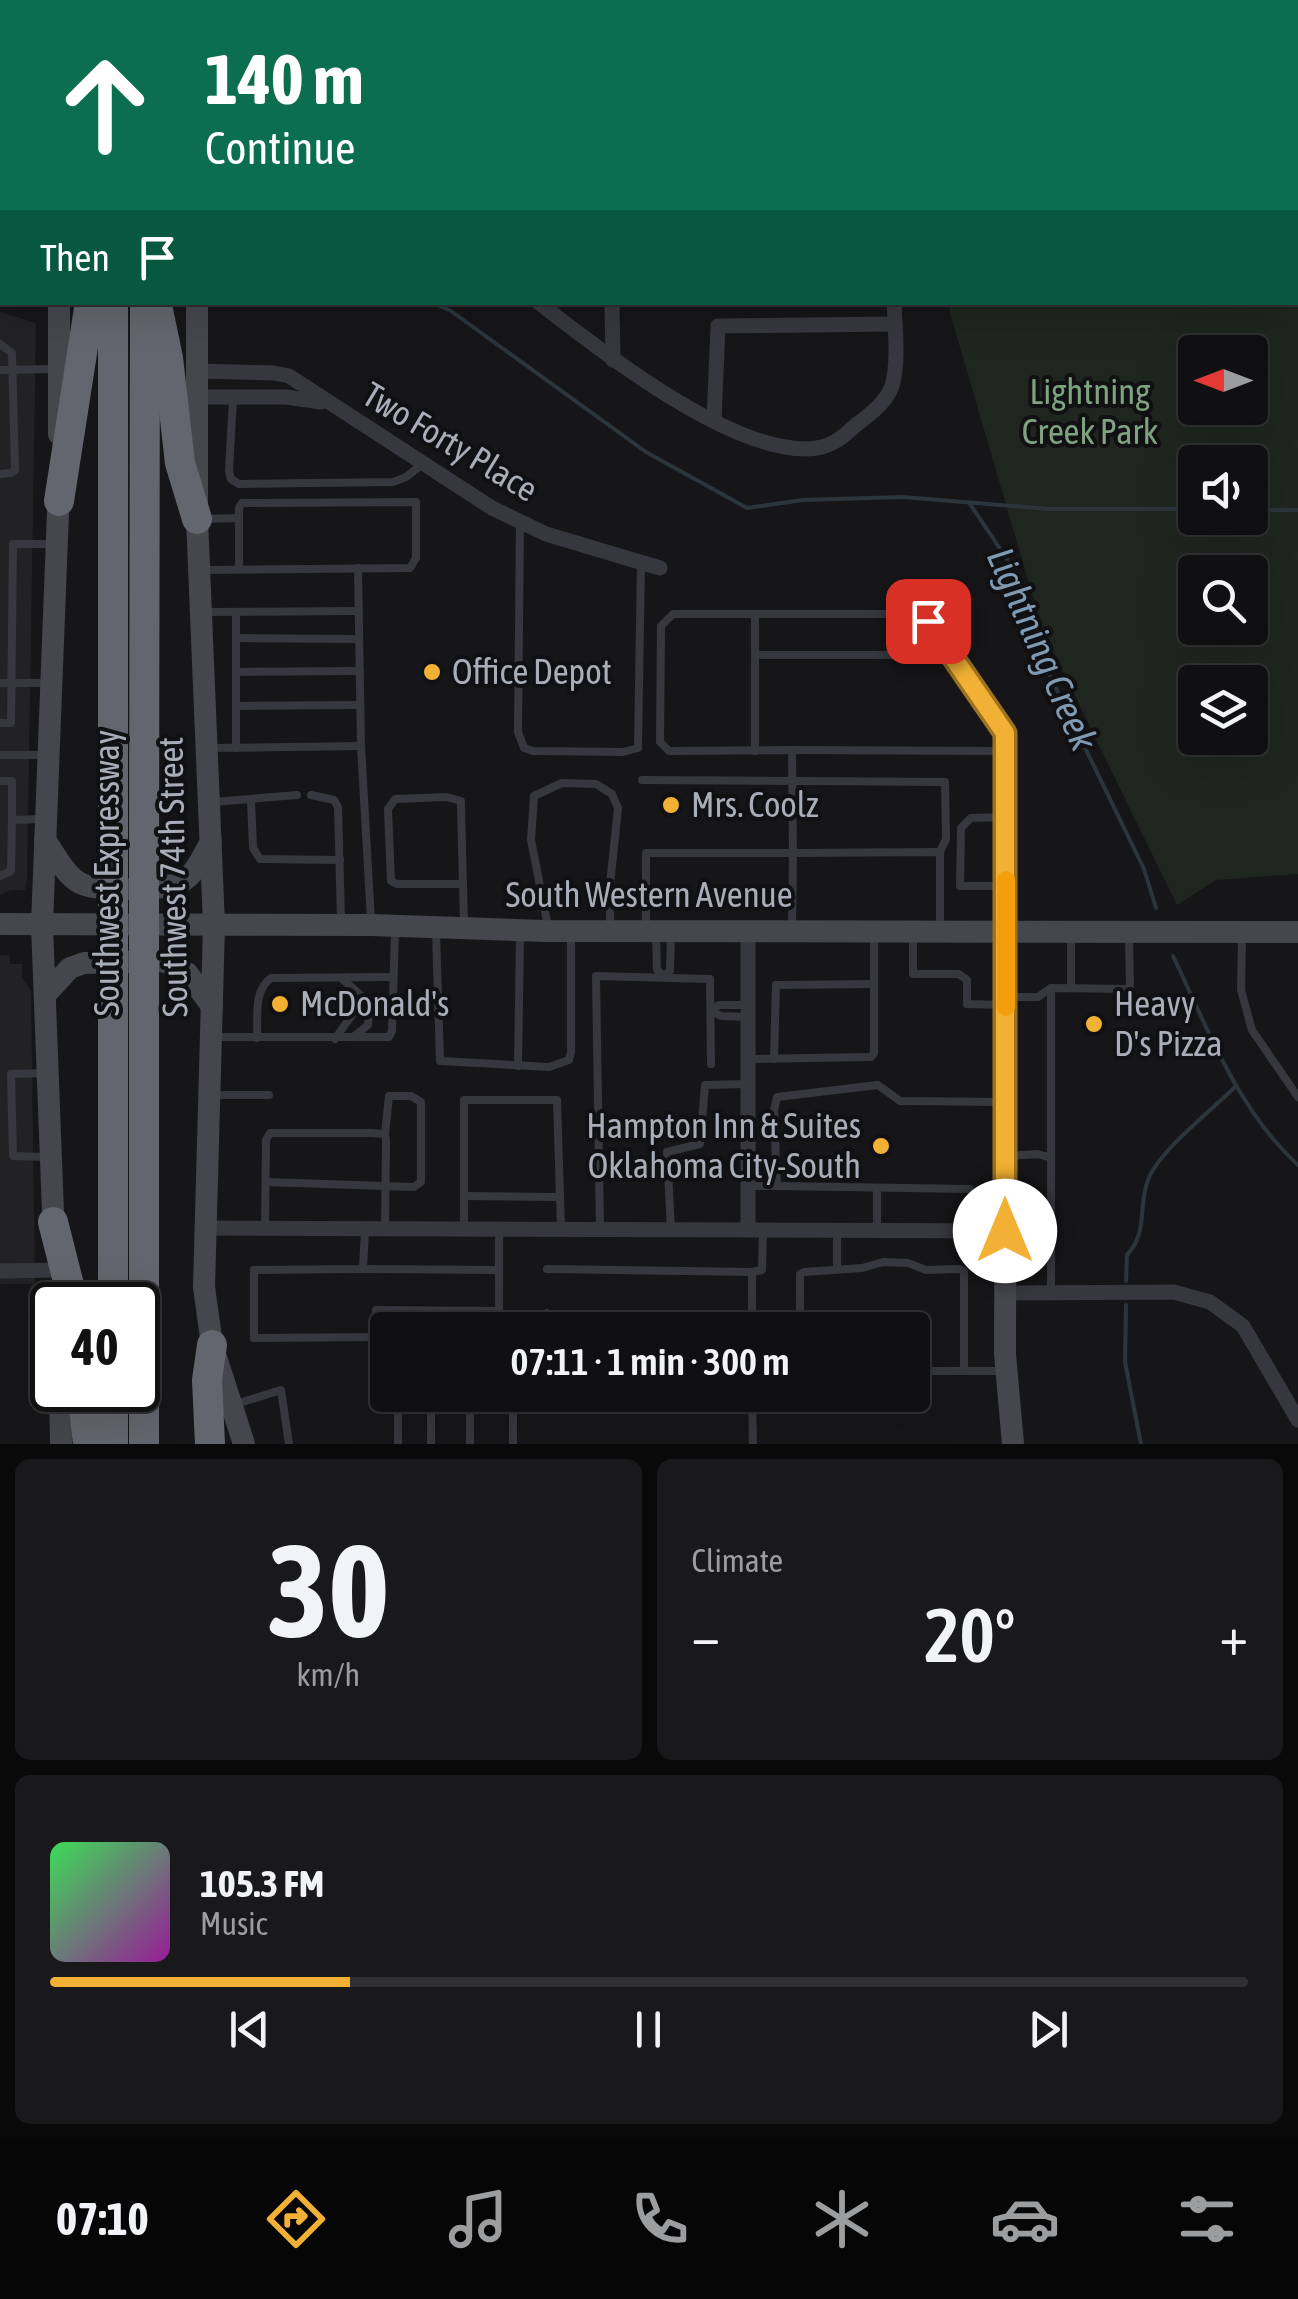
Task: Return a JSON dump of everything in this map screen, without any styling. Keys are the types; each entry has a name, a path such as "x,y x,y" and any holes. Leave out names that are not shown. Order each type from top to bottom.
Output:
{"highway":[{"path":"58,502 90,305"},
{"name":"Southwest Expressway","path":"114,305 129,862 144,989 144,1444"},
{"name":"Southwest Expressway","path":"113,1282 113,988 129,862 144,305"},
{"path":"157,305 168,358 180,463 196,519"},
{"path":"54,1222 68,1282"},
{"path":"210,1444 207,1380 212,1345"},
{"path":"84,1412 88,1444"},
{"path":"112,1444 113,1412"}],"main road":[{"path":"56,1282 42,925 57,544 58,305"},
{"name":"Southwest 74th Street","path":"197,305 196,519 214,925 204,1287 212,1345 244,1444"},
{"path":"46,830 70,876 92,887 166,888 181,883 211,842"},
{"name":"South Western Avenue","path":"0,924 342,925 560,931 1298,932"},
{"path":"1006,932 1005,1371 1014,1444"},
{"path":"46,995 70,968 84,963 164,961 187,973 212,1006"},
{"path":"60,1412 61,1444"}],"street":[{"path":"542,305 613,360 714,421 768,444 815,448 834,444 880,406 891,388 894,305"},
{"path":"612,305 613,360"},
{"path":"714,421 718,326 894,324"},
{"name":"Two Forty Place","path":"196,371 274,372 289,376 492,508 546,534 660,568"},
{"name":"Two Forty Place","path":"196,397 325,402"},
{"path":"748,931 748,1186 756,1229"},
{"path":"204,1228 1005,1231"},
{"path":"0,1271 56,1270"},
{"path":"1005,1293 1174,1292 1210,1302 1243,1326 1298,1420"}],"lane":[{"path":"0,344 12,353 15,470 0,474"},
{"path":"0,370 58,368"},
{"path":"233,396 230,470 231,479 239,484 394,482 424,464"},
{"path":"199,570 410,568 414,564 416,502 247,502 239,508 239,568"},
{"path":"196,519 239,518"},
{"path":"520,521 518,732 524,748 622,752 638,748 641,562"},
{"path":"0,544 57,544"},
{"path":"0,723 11,723 12,544"},
{"path":"358,568 361,746 371,926"},
{"path":"200,612 359,611"},
{"path":"236,612 236,748"},
{"path":"1006,751 669,751 660,742 661,626 673,614 913,614 928,621 1005,733 1006,751 1006,932"},
{"path":"755,614 755,751"},
{"path":"236,638 359,639"},
{"path":"755,656 951,654"},
{"path":"236,672 360,670"},
{"path":"0,683 52,683"},
{"path":"236,706 360,705"},
{"path":"206,748 361,746"},
{"path":"792,750 792,931"},
{"path":"0,755 49,754"},
{"path":"642,780 945,782 940,932"},
{"path":"0,781 12,781 11,872 0,876"},
{"path":"436,927 440,1061 549,1067 568,1060 573,1032 560,931 531,840 534,796 562,783 596,784 612,794 618,808 610,931"},
{"path":"208,802 297,795"},
{"path":"310,795 334,800 338,807 342,925"},
{"path":"463,884 397,884 388,876 390,804 402,796 433,796 461,802 463,884 464,928"},
{"path":"251,800 253,848 260,860 340,860"},
{"path":"960,886 961,828 971,818 1006,817"},
{"path":"12,820 46,830"},
{"path":"663,977 670,970 658,931 646,853 940,852"},
{"path":"940,886 1006,886"},
{"path":"211,1036 389,1037 395,926"},
{"path":"518,1066 520,930"},
{"path":"658,931 658,969 663,977"},
{"path":"748,1059 867,1060 874,1053 874,932"},
{"path":"914,932 913,974 959,974 967,980 967,1004 1038,997 1052,988 1130,989 1129,932"},
{"path":"1071,932 1071,988"},
{"path":"1242,932 1241,990 1252,1030 1298,1096"},
{"path":"340,976 364,998 369,1010 368,1025 348,1039"},
{"path":"258,1038 259,992 262,984 277,977 394,976"},
{"path":"600,1229 596,976 708,978 710,1064"},
{"path":"774,1059 774,988 780,984 874,984"},
{"path":"1052,988 1052,1293"},
{"path":"335,1039 364,998"},
{"path":"710,1011 719,1005 748,1011"},
{"path":"48,1073 5,1074 13,1156 51,1157"},
{"path":"672,1229 667,1152 700,1144 704,1084 748,1084"},
{"path":"778,1186 774,1110 777,1097 878,1085 900,1100 1006,1102"},
{"path":"208,1095 269,1095"},
{"path":"266,1182 387,1185 414,1187 420,1182 421,1102 411,1096 389,1096 385,1134 387,1185 386,1228"},
{"path":"464,1229 464,1100 557,1100 560,1229"},
{"path":"265,1228 266,1140 270,1133 385,1134"},
{"path":"1006,1156 1038,1154 1051,1158"},
{"path":"748,1186 970,1190"},
{"path":"877,1190 877,1230"},
{"path":"464,1196 560,1197"},
{"path":"363,1269 364,1228"},
{"path":"376,1312 499,1311 499,1229"},
{"path":"547,1269 752,1272 762,1270 756,1229"},
{"path":"837,1230 837,1269"},
{"path":"800,1312 800,1274 809,1270 895,1262 926,1270 964,1271 964,1371"},
{"path":"370,1337 254,1338 254,1270 499,1270"},
{"path":"752,1272 752,1312"},
{"path":"930,1371 1005,1371"},
{"path":"232,1406 281,1390 289,1444"},
{"path":"398,1412 398,1444"},
{"path":"430,1412 431,1444"},
{"path":"470,1412 470,1444"},
{"path":"513,1412 513,1444"},
{"path":"752,1412 752,1444"}],"shaded area":[{"path":"0,312 36,323 27,880 25,890 0,895"},
{"path":"0,955 9,955 10,964 22,964 22,977 31,991 35,1282 0,1284"}],"green space":[{"name":"Lightning Creek Park","path":"950,305 1298,305 1298,874 1216,880 1177,905 1043,631"}],"waterway":[{"name":"Lightning Creek","path":"438,305 646,452 747,508 803,500 903,497 1050,509 1178,509"},
{"name":"Lightning Creek","path":"970,504 1009,562 1037,649 1144,869 1156,908"},
{"path":"1268,510 1298,510"},
{"name":"Lightning Creek","path":"1173,956 1241,1094 1298,1165"},
{"path":"1126,1281 1127,1255 1138,1238 1145,1190 1154,1169 1174,1144 1235,1087"},
{"path":"1126,1305 1125,1362 1141,1444"}],"slow traffic":[{"path":"1006,880 1006,1007"}],"place":[{"name":"Office Depot","path":"432,672"},
{"name":"Mrs. Coolz","path":"671,805"},
{"name":"McDonald's","path":"280,1004"},
{"name":"Heavy D's Pizza","path":"1094,1024"},
{"name":"Hampton Inn & Suites Oklahoma City-South","path":"881,1146"}],"route":[{"path":"928,621 1005,733 1005,1231"}]}
